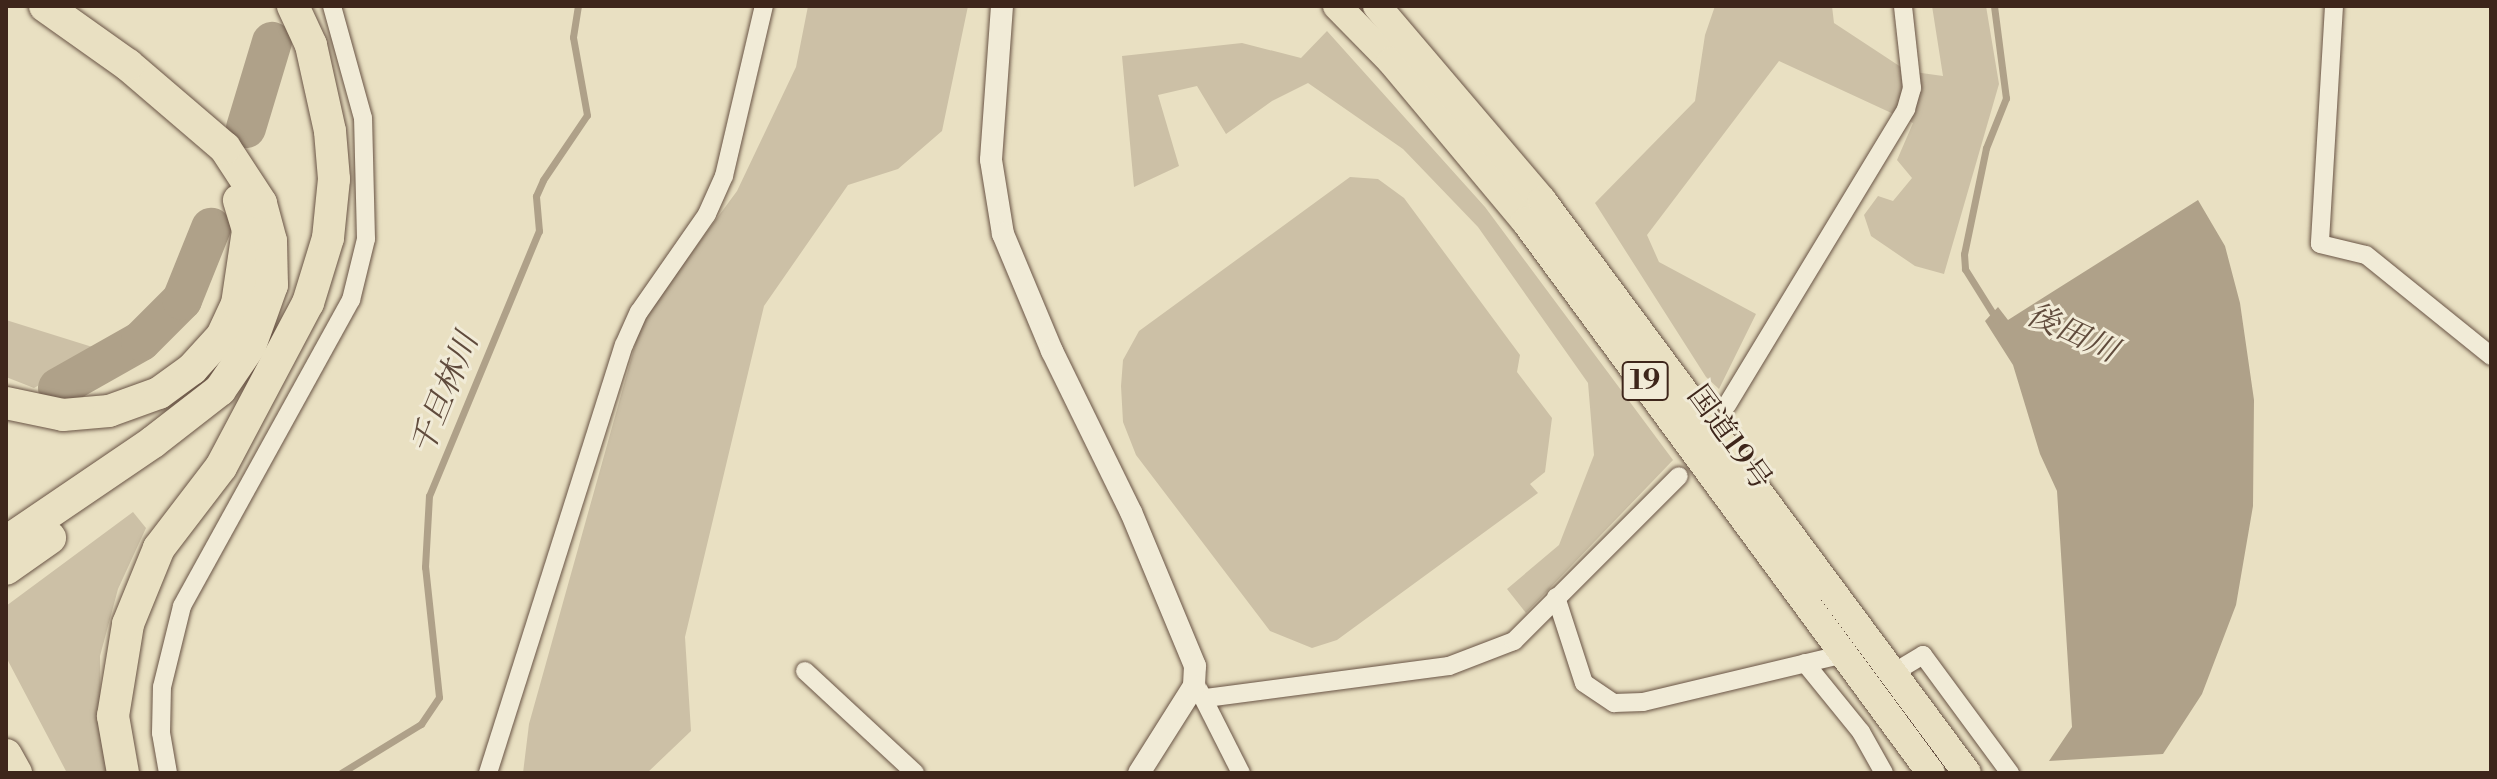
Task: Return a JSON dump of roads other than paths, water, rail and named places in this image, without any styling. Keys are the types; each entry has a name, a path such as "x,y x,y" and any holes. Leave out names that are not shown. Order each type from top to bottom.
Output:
{"highway":[{"path":"6,542 220,390 250,346 272,285 271,241 261,203 245,175 195,122 128,65 45,6"},
{"path":"123,773 113,716 128,624 159,548 221,467 308,303 328,238 334,179 323,85 293,6"},
{"name":"国道19号","path":"1337,6 1391,61 1525,221 1931,773"},
{"name":"国道19号","path":"1377,6 1542,200 1967,773"},
{"path":"6,403 63,415 109,411 159,393 192,369 222,336 237,304 248,230 235,188 195,122"},
{"path":"6,569 182,445 226,410 283,347"},
{"path":"6,755 16,773"}],"street":[{"path":"168,773 161,733 162,687 182,606 351,300 366,239 363,118 332,6"},
{"path":"488,773 624,345 639,312 707,214 724,176 764,6"},
{"path":"1002,6 991,160 1003,234 1052,351 1131,512 1195,666 1200,692 1241,773"},
{"path":"1727,405 1906,109 1912,88 1903,6"},
{"path":"2334,6 2320,244 2366,255 2491,356"},
{"path":"1139,773 1200,692 1449,666 1514,641 1679,476"},
{"path":"1556,597 1584,683 1614,703 1643,702 1844,654"},
{"path":"1893,673 1923,655 2010,773"},
{"path":"1805,663 1861,732 1884,773"},
{"path":"805,671 915,773"}],"water":[{"path":"2198,200 2225,246 2240,303 2254,400 2253,506 2236,605 2202,694 2163,754 2049,761 2072,727 2057,491 2040,454 2013,365 1985,321 1998,307 2008,320"}],"waterway":[{"name":"千旦林川","path":"341,773 421,724 439,697 425,567 429,496 539,231 536,196 543,180 587,115 573,37 578,6"},
{"name":"後田川","path":"1994,6 2006,98 1986,148 1964,254 1965,269 1997,320"},
{"path":"246,128 272,42"},
{"path":"58,388 141,341 182,300 211,228"}]}
